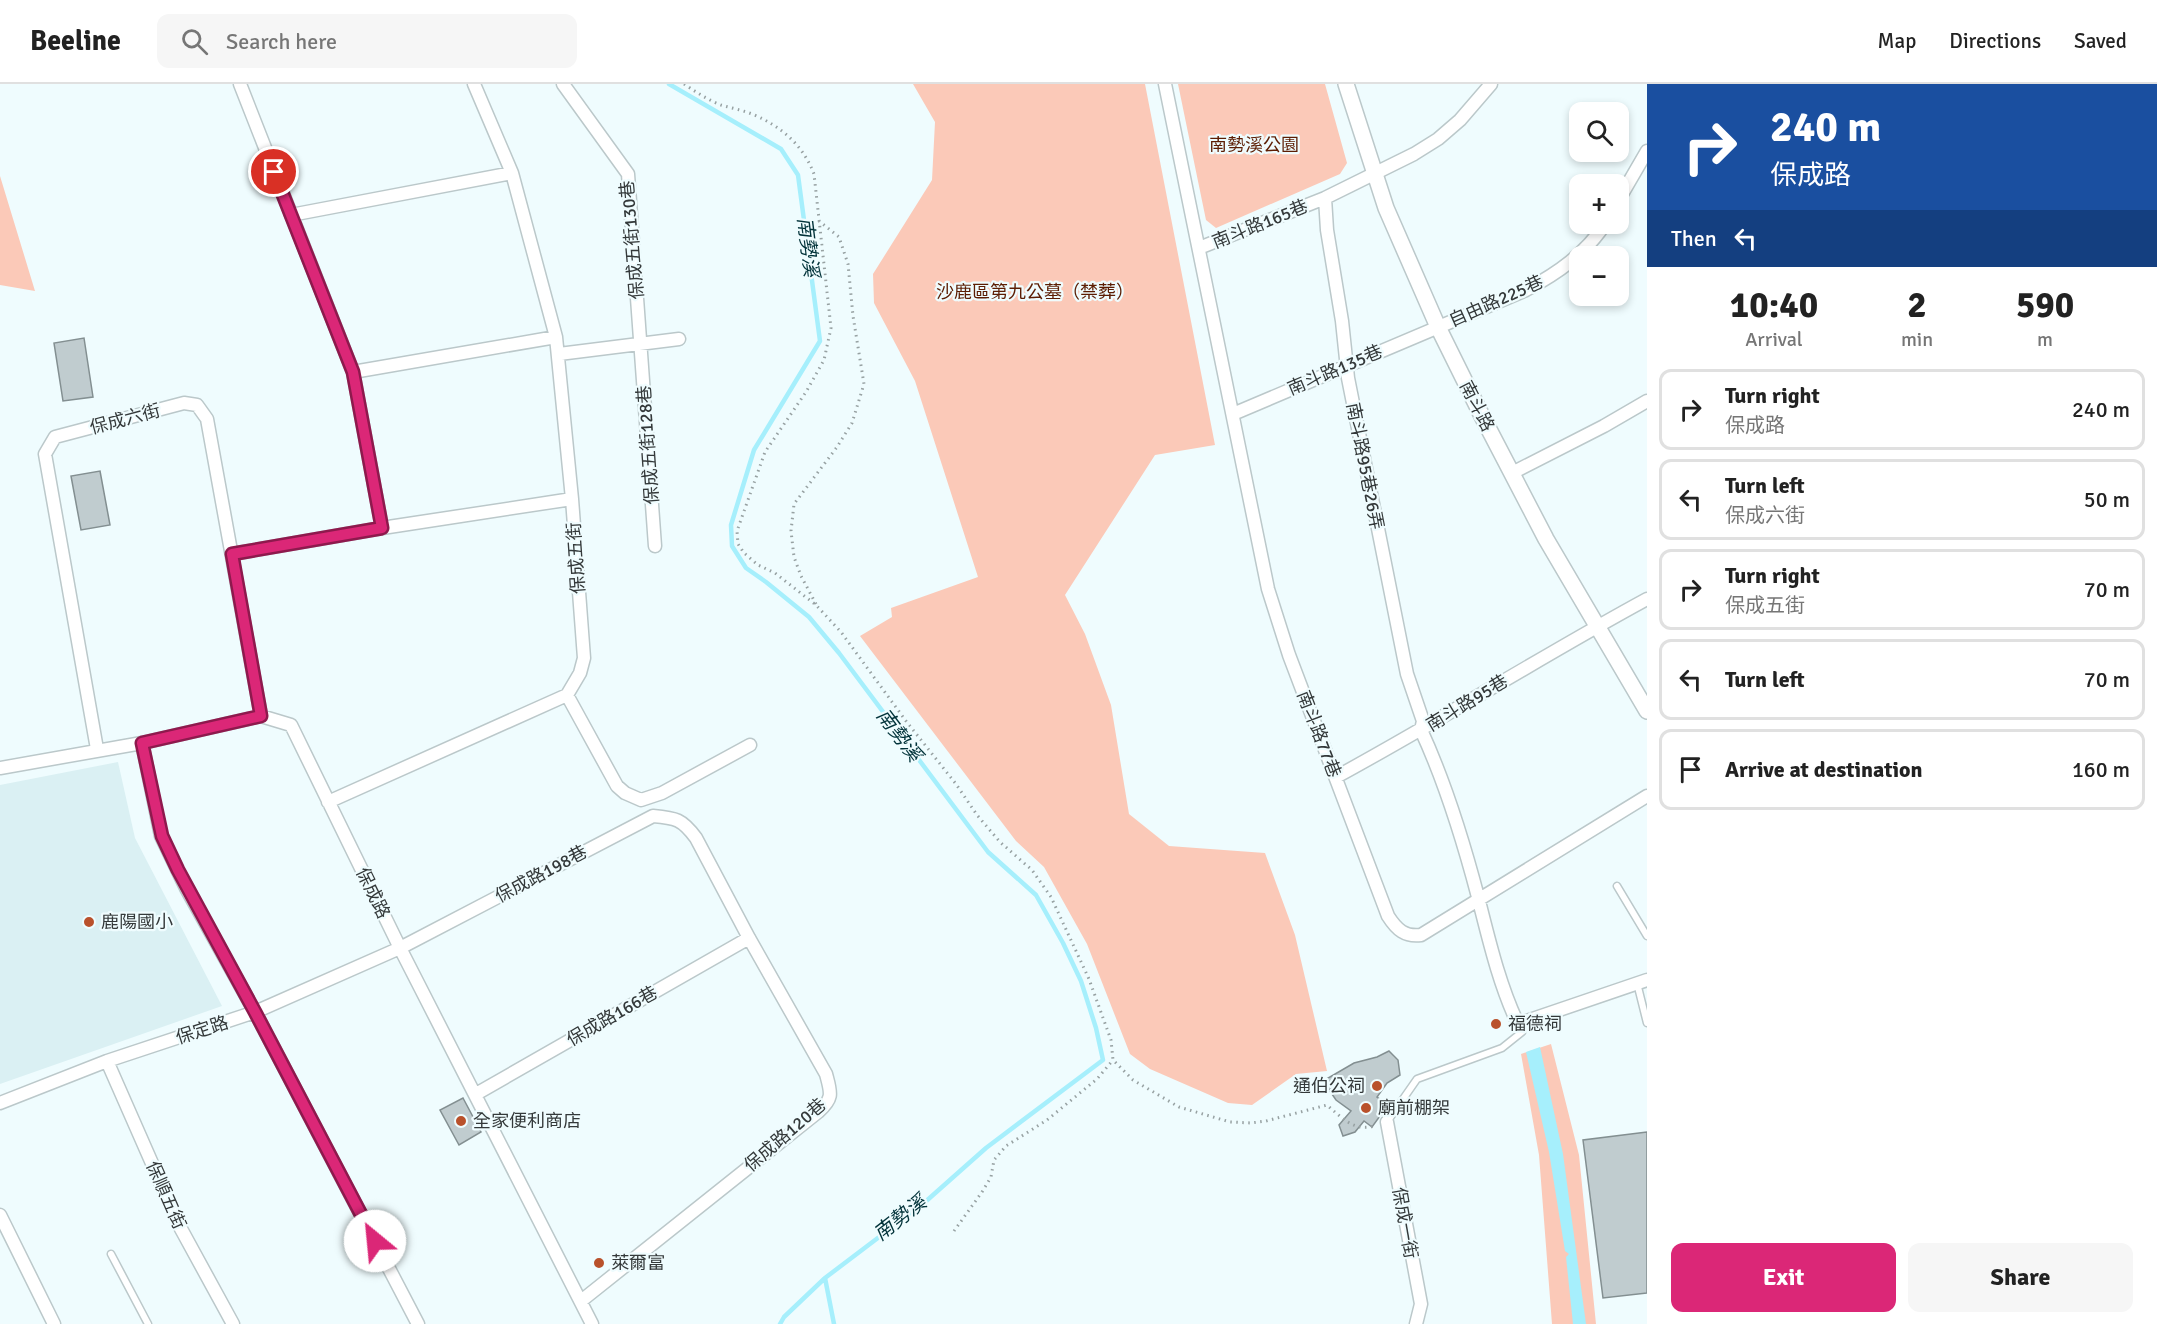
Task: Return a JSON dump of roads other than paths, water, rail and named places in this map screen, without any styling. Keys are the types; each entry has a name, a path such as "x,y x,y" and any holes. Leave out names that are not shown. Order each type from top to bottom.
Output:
{"street":[{"path":"240,84 353,372 382,528"},
{"path":"474,84 512,174 556,337 572,499"},
{"name":"保成五街130巷","path":"563,84 628,174 640,343"},
{"name":"南斗路165巷","path":"1165,84 1199,248 1325,198 1407,159 1438,139 1474,106 1491,84"},
{"name":"南斗路","path":"1346,84 1386,208 1438,327 1546,539 1647,711"},
{"path":"1629,182 1647,151"},
{"path":"291,215 512,174"},
{"name":"南斗路95巷26弄","path":"1325,198 1327,230 1342,321 1346,366 1407,674 1423,721 1421,730 1445,787 1493,958 1508,1003 1518,1024"},
{"name":"自由路225巷","path":"1438,327 1512,297 1543,281 1587,248 1598,234"},
{"name":"南斗路77巷","path":"1199,248 1268,589 1289,655 1388,916 1394,926 1411,936 1421,935 1647,795"},
{"name":"南斗路135巷","path":"1233,414 1438,327"},
{"path":"353,372 556,337"},
{"path":"559,354 679,339"},
{"name":"保成五街128巷","path":"640,343 655,546"},
{"path":"1512,473 1604,426 1647,401"},
{"name":"保成六街","path":"97,750 45,454 55,437 184,403 197,405 207,419 261,716"},
{"name":"保成五街","path":"232,554 572,499 584,658 580,673 567,695"},
{"name":"南斗路95巷","path":"1336,777 1647,599"},
{"path":"328,802 567,695 617,786 625,793 641,800 662,793 750,746"},
{"name":"保成路","path":"0,768 142,743 261,716 291,725 400,948 592,1324"},
{"path":"142,743 162,836 186,888 255,1012 418,1324"},
{"name":"保成路198巷","path":"400,948 653,816 673,817 685,823"},
{"name":"保成路120巷","path":"581,1301 827,1104 831,1095 826,1074 748,938 696,838 685,823"},
{"name":"保成路166巷","path":"476,1094 748,938"},
{"name":"保定路","path":"0,1103 107,1061 255,1012 400,948"},
{"path":"1518,1024 1642,982"},
{"name":"保順五街","path":"107,1061 180,1227 234,1324"},
{"name":"保成一街","path":"1386,1122 1421,1304 1416,1324"},
{"path":"0,1215 54,1324"}],"lane":[{"path":"1617,886 1647,936"},
{"path":"1642,982 1647,1023"},
{"path":"1386,1122 1417,1079 1502,1048 1522,1032 1518,1024"},
{"path":"111,1254 148,1324"}],"water":[{"path":"1540,1047 1563,1154 1586,1324 1573,1324 1566,1257 1569,1254 1565,1251 1549,1152 1526,1052"}],"waterway":[{"name":"南勢溪","path":"669,84 781,149 798,175 820,341 754,450 731,525 732,546 746,568 809,617 839,653 988,852 1036,895 1081,981 1096,1028 1103,1060 986,1148 924,1203 825,1278 784,1317 780,1324"},
{"path":"825,1278 834,1324"}],"place":[{"name":"鹿陽國小","path":"89,922"},
{"name":"福德祠","path":"1496,1024"},
{"name":"通伯公祠","path":"1377,1086"},
{"name":"廟前棚架","path":"1366,1108"},
{"name":"全家便利商店","path":"461,1121"},
{"name":"萊爾富","path":"599,1263"}],"park label":[{"name":"南勢溪公園","path":"1254,145"},
{"name":"沙鹿區第九公墓（禁葬）","path":"1035,292"}]}
